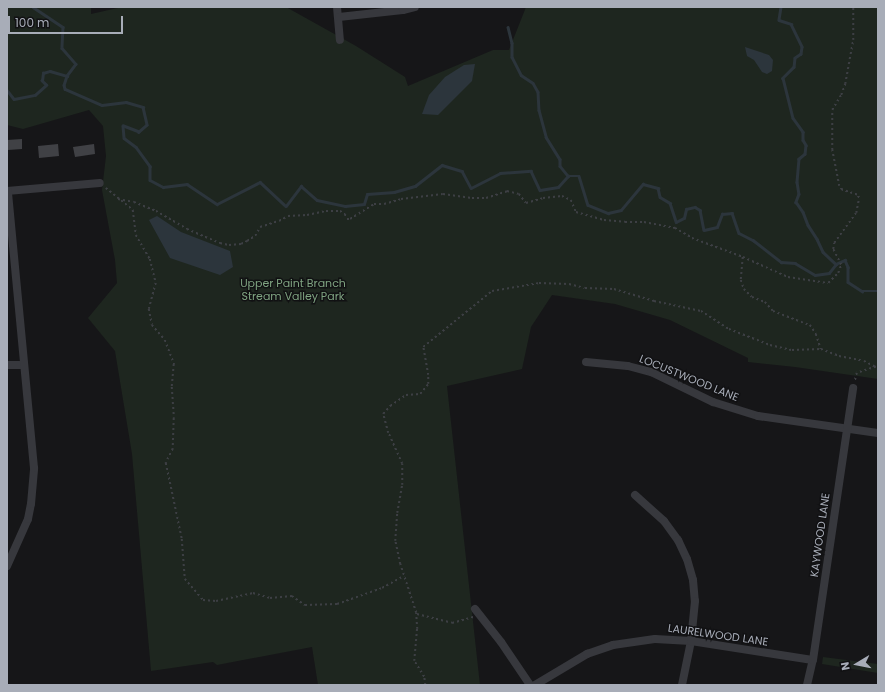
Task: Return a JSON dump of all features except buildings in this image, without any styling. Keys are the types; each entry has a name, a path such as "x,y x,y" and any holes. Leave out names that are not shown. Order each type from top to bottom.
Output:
{"street":[{"path":"337,7 340,40"},
{"path":"338,17 403,10 415,7"},
{"path":"7,566 28,519 31,504 34,468 7,191 100,183"},
{"name":"LOCUSTWOOD LANE","path":"586,362 628,366 651,372 713,402 758,416 878,433"},
{"path":"7,365 24,365"},
{"name":"KAYWOOD LANE","path":"806,685 813,660 853,388"},
{"path":"635,495 664,521 678,540 687,559 693,580 695,601 691,641 682,685"},
{"path":"475,609 502,642 530,685"},
{"name":"LAURELWOOD LANE","path":"535,685 587,654 614,645 655,638 691,641 813,660"}],"path":[{"path":"118,199 134,202 156,211 187,229 220,243 241,244 254,236 260,227 279,221 288,216 307,215 326,211 340,211 345,214 347,219 374,204 384,204 401,199 443,194 472,198 486,198 507,191 519,194 526,203 543,198 562,196 571,200 576,212 604,220 644,222 675,228 692,238 743,257 788,277 828,283 838,273 841,265 833,249 834,244 856,213 859,198 857,195 842,190 839,186 832,150 832,110 841,95 845,84 853,40 853,7"},
{"path":"100,183 133,210 136,235 150,259 156,283 148,309 152,325 164,340 174,364 172,388 174,418 172,449 166,463 182,539 185,579 203,600 216,601 253,593 270,598 292,596 305,605 337,604 382,588 404,576"},
{"path":"743,257 741,280 744,289 752,297 765,302 773,311 810,325 816,334 821,349"},
{"path":"425,685 424,677 414,661 417,629 416,614 395,541 397,513 402,485 402,464 388,433 383,414 390,406 406,395 420,394 428,384 428,375 423,348 492,291 539,283 569,284 585,288 614,289 654,301 701,310 729,329 770,345 792,350 821,349 839,356 864,361 876,367 857,373 853,388"},
{"path":"416,614 452,623 473,617 486,622"}],"green space":[{"name":"Upper Paint Branch Stream Valley Park","path":"7,7 91,7 91,14 122,7 286,7 356,46 405,77 408,86 493,50 509,50 526,7 878,7 878,379 748,362 748,358 670,320 615,304 552,295 531,327 522,369 447,386 480,685 318,685 312,647 217,665 213,662 151,671 132,454 115,351 88,318 117,283 115,260 102,190 106,156 103,126 89,110 23,129 7,125"},
{"path":"823,657 878,664 878,673 822,664"}],"shaded area":[{"path":"745,47 769,55 773,60 772,71 767,74 762,72 754,60 747,56"},
{"path":"475,64 472,81 438,115 422,114 429,95 445,77 464,65"},
{"path":"157,216 181,232 230,251 233,267 220,275 170,258 149,220"}],"waterway":[{"path":"33,7 63,27 62,48 76,64 67,76 64,85 65,89 102,105 126,102 143,107 147,125 139,132 123,126 124,138 136,147 150,166 150,180 163,187 187,184 217,204 260,182 286,206 301,186 317,200 345,206 364,204 367,194 394,192 415,186 442,165 462,171 471,188 500,173 531,171 540,190 558,187 568,176 579,176 588,205 608,213 621,210 643,184 658,188 660,197 670,203 676,222 684,218 686,209 695,207 700,210 704,230 717,227 722,214 732,213 739,233 753,240 781,262 795,263 815,275 829,273 836,264 845,260 848,267 848,282 862,291 878,291"},
{"path":"781,7 779,20 791,24 802,47 801,54 795,58 794,67 783,78 793,118 803,132 803,140 806,145 805,154 799,159 797,182 799,194 796,202 803,212 808,225 823,252 836,264"},
{"path":"508,27 512,43 512,57 521,75 533,83 538,92 539,110 546,137 560,159 560,166 568,176"},
{"path":"7,90 14,99 35,95 46,85 42,81 43,73 50,71 67,76"}]}
